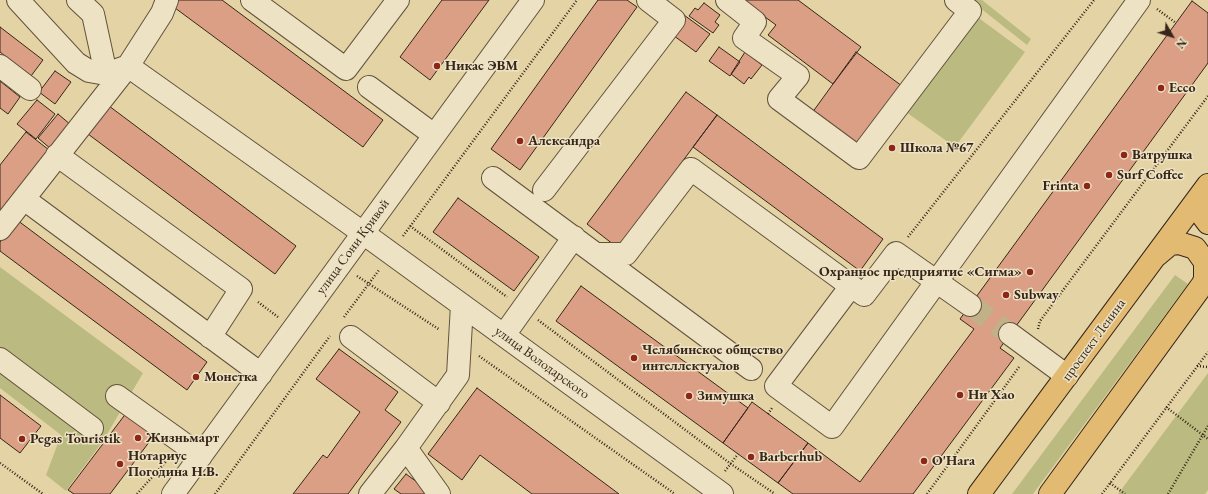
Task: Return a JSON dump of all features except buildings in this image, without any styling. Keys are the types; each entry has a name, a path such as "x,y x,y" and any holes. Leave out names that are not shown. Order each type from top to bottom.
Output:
{"main road":[{"path":"1207,186 1201,196 1200,206 1202,215 1208,223"},
{"name":"проспект Ленина","path":"979,494 1207,186"},
{"path":"1050,494 1205,282 1205,262 1195,248 1179,243 1170,244 1156,255"}],"street":[{"path":"18,0 76,63 89,71 106,74 128,66"},
{"path":"78,0 93,14 106,74"},
{"path":"0,230 57,155 128,66 162,13 167,0"},
{"path":"252,0 346,70 398,0"},
{"name":"улица Сони Кривой","path":"173,494 533,0"},
{"path":"544,190 674,20 648,0"},
{"path":"727,0 755,22 744,38 798,76 779,99 859,158 970,11 956,0"},
{"path":"850,286 776,386 832,427 936,281 1145,2"},
{"path":"0,66 30,89"},
{"name":"улица Володарского","path":"128,66 363,233 722,494"},
{"path":"369,87 434,135"},
{"path":"57,155 241,290 210,337"},
{"path":"596,254 626,254 691,169 864,296 896,253 970,305"},
{"path":"493,178 751,369"},
{"path":"24,199 260,374"},
{"path":"504,335 574,237"},
{"path":"370,494 406,448 458,375 462,305"},
{"path":"1010,334 1067,376"},
{"path":"351,337 439,403"},
{"path":"0,359 92,428"},
{"path":"117,396 201,456"},
{"path":"406,448 435,492"}],"path":[{"path":"896,253 1094,0"},
{"path":"1145,2 1176,23"},
{"path":"927,494 1032,350 1040,321 1208,96"},
{"path":"410,226 523,308 731,464 775,494"},
{"path":"340,264 460,343 675,494"},
{"path":"241,290 278,317"},
{"path":"1102,494 1208,352"},
{"path":"1197,366 1208,367"},
{"path":"1166,407 1208,439"},
{"path":"1168,494 1208,426"},
{"path":"0,463 43,494"},
{"path":"1110,483 1125,494"}],"green space":[{"path":"970,0 982,0 1031,39 1027,45"},
{"path":"976,16 1025,52 955,147 906,112"},
{"path":"0,267 143,373 103,441 66,491 46,475 61,435 0,388"},
{"path":"1175,275 1188,284 1033,494 1012,494"},
{"path":"1208,373 1208,490 1205,494 1118,494"}],"tunnel":[{"path":"970,305 1010,334"}],"place":[{"name":"Никас ЭВМ","path":"437,66"},
{"name":"Ecco","path":"1161,88"},
{"name":"Александра","path":"520,141"},
{"name":"Школа №67","path":"892,148"},
{"name":"Ватрушка","path":"1124,155"},
{"name":"Surf Coffee","path":"1109,175"},
{"name":"Frinta","path":"1087,186"},
{"name":"Охранное предприятие «Сигма»","path":"1030,272"},
{"name":"Subway","path":"1006,295"},
{"name":"Челябинское общество интеллектуалов","path":"634,358"},
{"name":"Монетка","path":"196,377"},
{"name":"Ни Хао","path":"960,395"},
{"name":"Зимушка","path":"689,396"},
{"name":"Жизньмарт","path":"138,438"},
{"name":"Pegas Touristik","path":"22,439"},
{"name":"Barberhub","path":"751,457"},
{"name":"O'Hara","path":"924,461"},
{"name":"Нотариус Погодина Н.В.","path":"120,464"}]}
